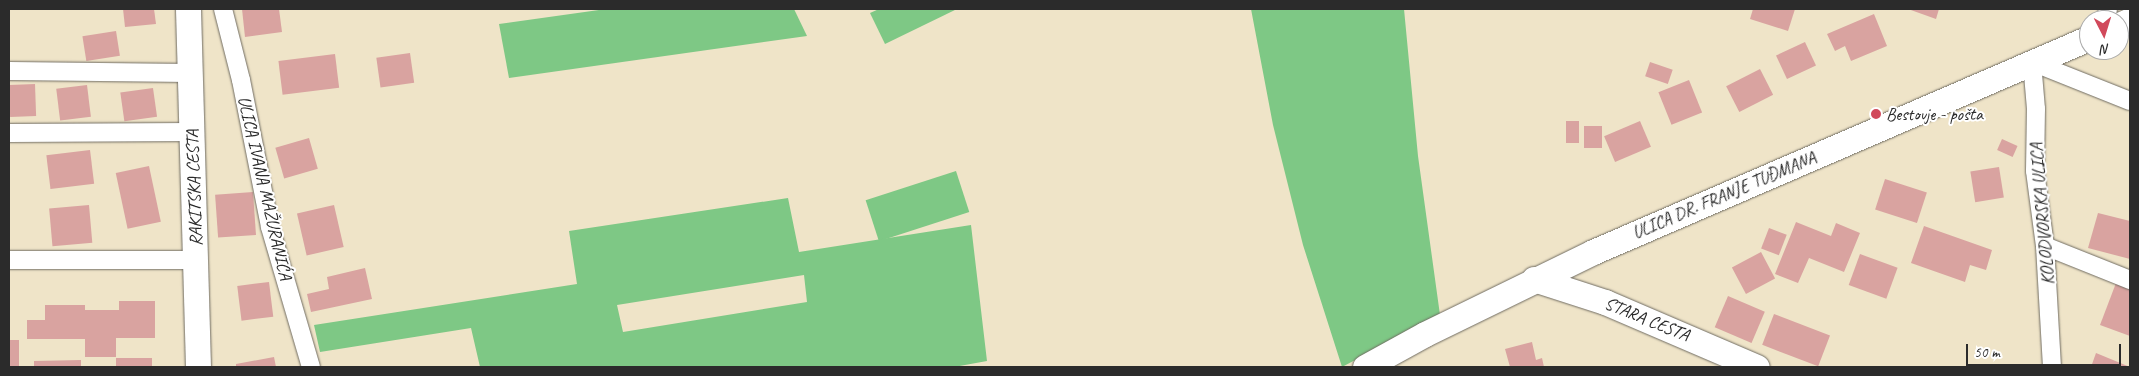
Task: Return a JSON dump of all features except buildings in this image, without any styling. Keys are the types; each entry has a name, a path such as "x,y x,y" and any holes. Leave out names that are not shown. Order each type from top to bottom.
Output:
{"main road":[{"name":"RAKITSKA CESTA","path":"188,9 197,260 198,367"},
{"name":"ULICA DR. FRANJE TUĐMANA","path":"1365,367 1534,279 2079,42"},
{"name":"STARA CESTA","path":"1534,279 1605,302 1757,367"}],"street":[{"name":"ULICA IVANA MAŽURANIĆA","path":"223,9 241,80 270,227 311,367"},
{"path":"2032,62 2130,101"},
{"name":"KOLODVORSKA ULICA","path":"2032,62 2036,109 2036,172 2045,246 2052,367"},
{"path":"9,71 190,72"},
{"path":"9,133 192,132"},
{"path":"2045,246 2130,280"},
{"path":"9,260 197,260"}],"green space":[{"path":"606,9 794,9 807,36 509,78 499,24"},
{"path":"879,9 957,9 885,44 870,13"},
{"path":"1251,9 1404,9 1418,156 1440,315 1342,367 1303,245 1273,125"},
{"path":"956,171 969,212 879,241 866,200"},
{"path":"788,198 799,252 971,225 987,361 954,367 480,367 471,328 320,352 314,325 577,284 569,231","holes":["804,275 807,302 623,332 617,305"]}],"place":[{"name":"Bestovje - pošta","path":"1876,114"}]}
